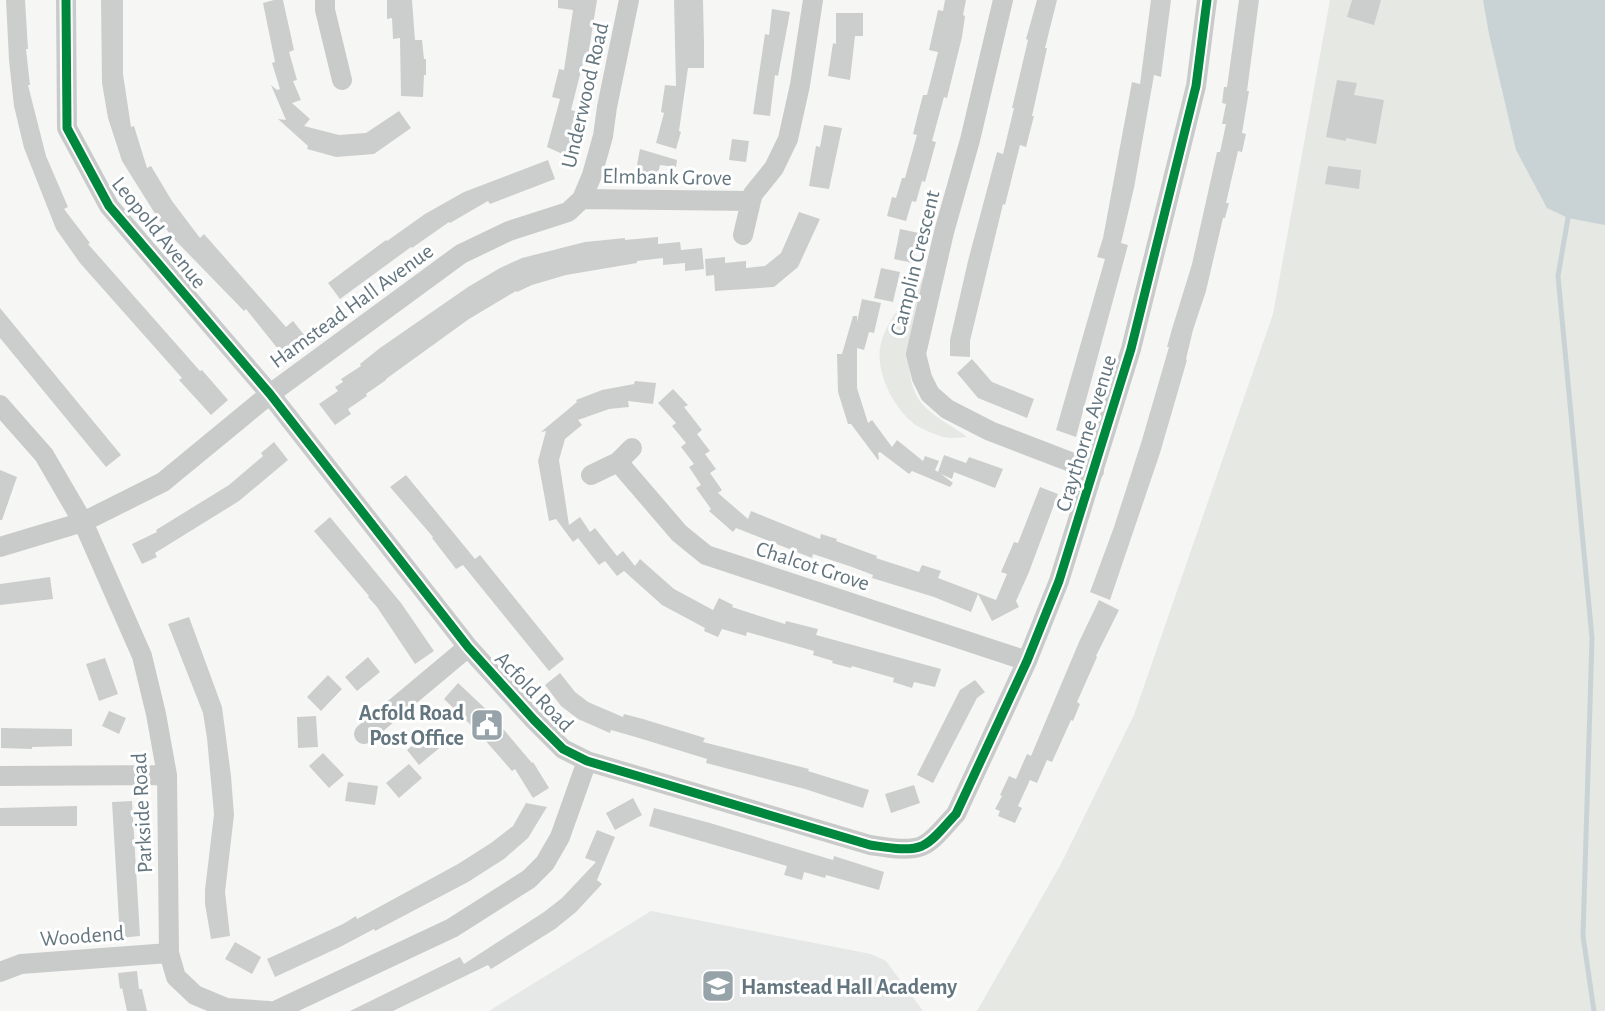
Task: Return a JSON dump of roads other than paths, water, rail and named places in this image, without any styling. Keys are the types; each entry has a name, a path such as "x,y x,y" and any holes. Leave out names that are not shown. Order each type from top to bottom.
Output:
{"street":[{"name":"Leopold Avenue","path":"66,0 67,128 84,162 109,206 270,394"},
{"path":"325,0 325,10 342,80"},
{"name":"Underwood Road","path":"582,199 592,175 603,136 629,0"},
{"name":"Elmbank Grove","path":"743,235 753,194 774,168 788,139 800,85 813,0"},
{"name":"Camplin Crescent","path":"1002,0 970,140 944,232 916,354 921,378 930,394 947,409 990,431 1094,471"},
{"name":"Craythorne Avenue","path":"922,846 940,832 956,814 1027,661 1059,581 1131,349 1164,220 1196,86 1207,0"},
{"name":"Hamstead Hall Avenue","path":"0,547 83,522 163,482 270,394 461,254 509,231 568,212 582,199"},
{"name":"Elmbank Grove","path":"582,199 751,201"},
{"name":"Acfold Road","path":"270,394 468,647 563,749 587,761 870,845 904,849 922,846"},
{"name":"Parkside Road","path":"0,405 44,455 83,522 142,656 168,774 170,953 176,977 195,995 226,1008 269,1011"},
{"path":"591,475 618,462 632,448"},
{"name":"Chalcot Grove","path":"618,462 679,533 706,555 1027,661"},
{"path":"363,733 468,647"},
{"path":"275,1011 452,928 529,879 545,863 560,837 587,761"},
{"path":"0,776 168,774"},
{"name":"Woodend","path":"0,972 21,964 170,953"}],"waterway":[{"path":"1567,212 1568,218 1558,276 1592,638 1583,936 1594,1011"}],"place":[{"name":"Acfold Road Post Office","path":"487,725"},
{"name":"Hamstead Hall Academy","path":"718,986"}]}
